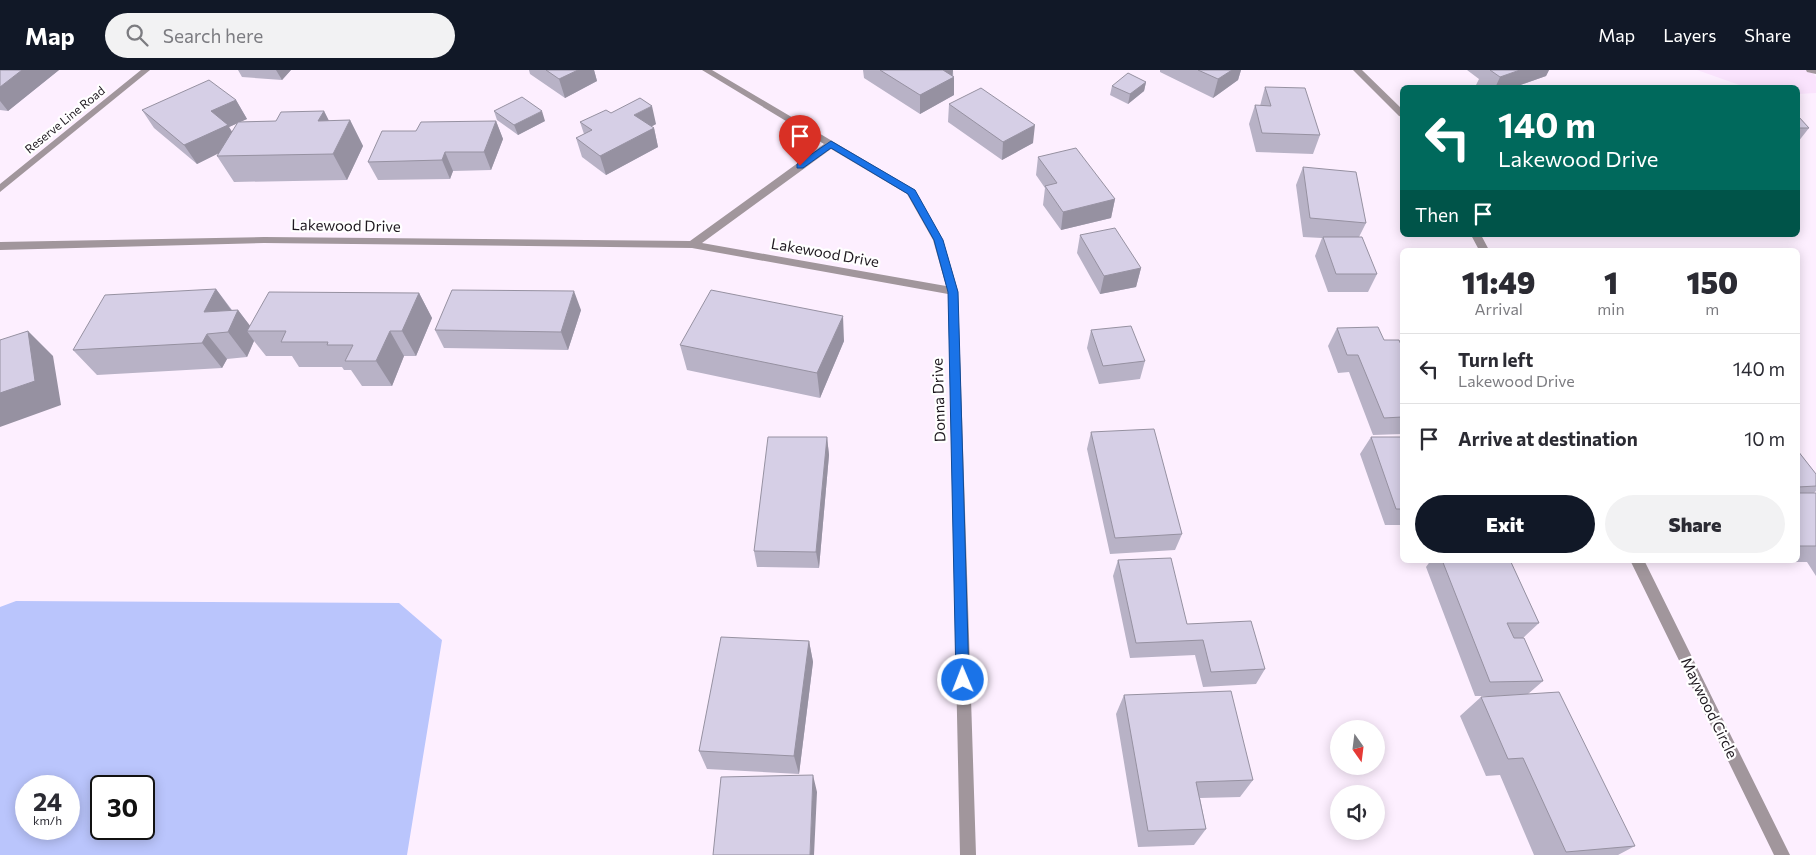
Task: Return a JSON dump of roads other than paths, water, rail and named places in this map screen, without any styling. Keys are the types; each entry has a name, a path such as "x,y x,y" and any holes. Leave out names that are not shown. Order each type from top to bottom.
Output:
{"street":[{"name":"Reserve Line Road","path":"0,189 146,70"},
{"name":"Donna Drive","path":"706,70 912,192 938,240 953,292 968,855"},
{"path":"1357,70 1400,112"},
{"path":"1810,70 1816,72"},
{"path":"692,245 831,144"},
{"name":"Lakewood Drive","path":"0,246 264,240 692,245 953,292"},
{"name":"Maywood Circle","path":"1638,563 1782,855"}],"water":[{"path":"16,601 399,603 442,640 407,855 0,855 0,607"}]}
